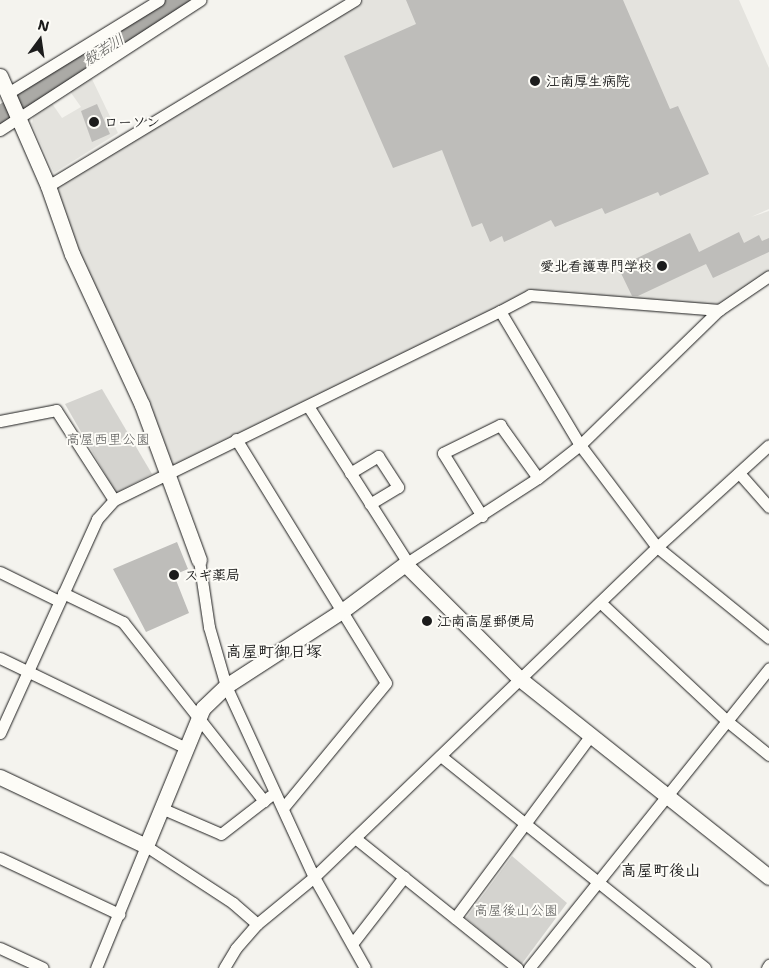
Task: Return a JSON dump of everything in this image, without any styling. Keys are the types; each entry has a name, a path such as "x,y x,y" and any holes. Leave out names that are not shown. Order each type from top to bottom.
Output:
{"street":[{"path":"8,93 159,0"},
{"path":"0,130 51,94 200,0"},
{"path":"48,186 355,0"},
{"path":"0,76 48,186 72,254 142,404 170,473 199,560 209,627 226,686 314,877 365,968"},
{"path":"96,968 198,718 226,686 342,611 407,563 538,478 580,445 719,310 769,276"},
{"path":"0,733 97,520 114,500 530,295 719,310"},
{"path":"500,311 580,445 657,548 769,638"},
{"path":"308,406 407,563 520,680 769,877"},
{"path":"0,421 56,410 114,500"},
{"path":"482,516 443,453 500,425 538,478"},
{"path":"236,439 386,683 283,808"},
{"path":"224,968 236,948 257,924 314,877 356,838 657,548 769,445"},
{"path":"350,473 378,456 398,487 370,504"},
{"path":"739,473 769,506"},
{"path":"0,572 122,622 264,801"},
{"path":"601,603 726,721 769,755"},
{"path":"0,658 186,748"},
{"path":"528,968 599,883 769,668"},
{"path":"455,918 591,735"},
{"path":"442,757 705,968"},
{"path":"0,777 146,846 233,902 257,924"},
{"path":"161,808 221,834 275,792"},
{"path":"356,838 517,968"},
{"path":"0,858 119,914"},
{"path":"352,944 404,878"},
{"path":"0,948 43,968"}],"shaded area":[{"path":"355,0 739,0 769,68 769,209 751,217 769,211 769,277 719,310 530,295 170,473 48,186"},
{"path":"91,77 118,133 54,173 32,124 33,117 51,102 62,118 81,107 69,90"}],"green space":[{"name":"高屋西里公園","path":"102,389 152,474 116,493 65,404"},
{"name":"高屋後山公園","path":"512,856 567,903 521,965 466,918"}],"building":[{"path":"406,0 623,0 670,109 678,106 709,174 660,196 658,192 605,214 602,208 555,227 551,220 504,242 502,236 490,242 482,223 472,227 442,150 393,168 344,56 416,24"},
{"name":"ローソン","path":"97,104 110,134 92,142 81,111"},
{"name":"愛北看護専門学校","path":"739,232 744,243 759,235 762,241 769,238 769,252 713,278 706,264 638,296 632,296 618,267 690,233 699,252"},
{"path":"177,542 188,569 174,575 189,613 146,632 113,569"}],"waterway":[{"name":"般若川","path":"0,116 182,0"}],"place":[{"name":"江南厚生病院","path":"535,81"},
{"name":"ローソン","path":"94,122"},
{"name":"愛北看護専門学校","path":"662,266"},
{"name":"スギ薬局","path":"174,575"},
{"name":"江南高屋郵便局","path":"427,621"}],"district":[{"name":"高屋町御日塚","path":"274,652"},
{"name":"高屋町後山","path":"661,871"}]}
